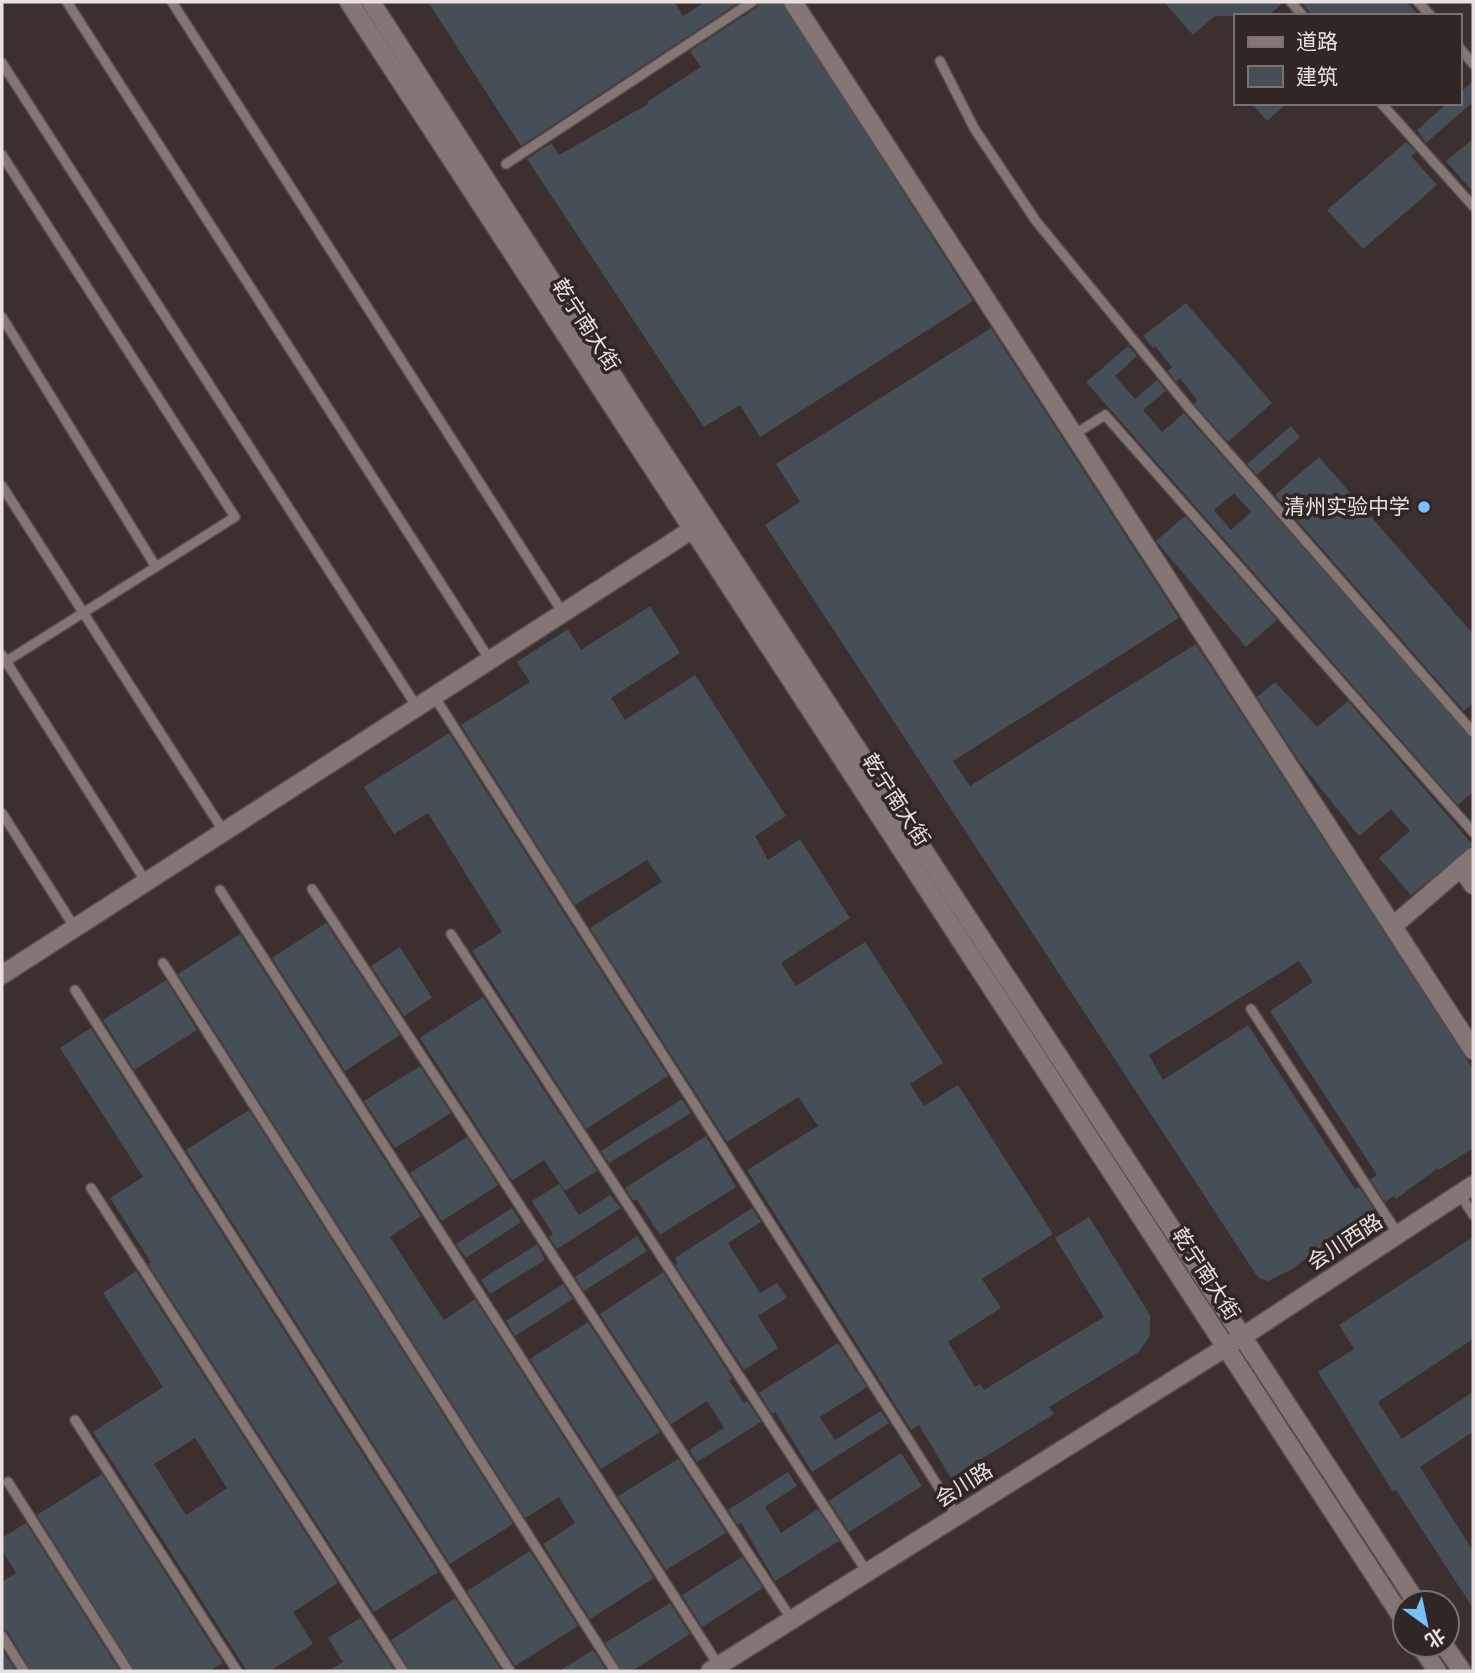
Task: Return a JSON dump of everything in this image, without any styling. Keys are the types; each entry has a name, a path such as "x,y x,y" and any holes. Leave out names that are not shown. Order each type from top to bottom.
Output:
{"main road":[{"name":"乾宁南大街","path":"349,2 1391,1600"},
{"name":"乾宁南大街","path":"371,2 642,422 1408,1589"},
{"path":"793,2 1473,1050"},
{"path":"2,975 693,530"},
{"path":"1393,926 1467,862 1473,886"},
{"name":"会川西路","path":"1242,1337 1466,1190"},
{"name":"会川路","path":"714,1668 1242,1337"}],"lane":[{"path":"67,2 490,660"},
{"path":"172,2 563,613"},
{"path":"506,164 752,2"},
{"path":"1461,49 1473,64"},
{"path":"940,61 974,128 1036,221 1189,408 1473,732"},
{"path":"2,63 417,707"},
{"path":"1386,105 1473,206"},
{"path":"2,155 235,517 3,660 146,882"},
{"path":"2,317 156,567"},
{"path":"1075,434 1105,415 1473,832"},
{"path":"2,486 224,832"},
{"path":"434,696 957,1516"},
{"path":"2,813 75,928"},
{"path":"312,889 792,1619"},
{"path":"219,890 714,1668"},
{"path":"451,934 867,1572"},
{"path":"163,962 615,1671"},
{"path":"75,990 510,1671"},
{"path":"1251,1010 1398,1234"},
{"path":"91,1188 403,1671"},
{"path":"1466,1190 1473,1215"},
{"path":"75,1420 237,1671"},
{"path":"8,1482 128,1671"},
{"path":"2,1636 24,1671"}],"building":[{"path":"428,2 674,2 683,16 705,2 740,2 521,146"},
{"path":"759,2 782,2 973,301 760,437 740,405 704,427 527,159 551,143 559,155 648,104 647,102 701,67 690,51 756,8"},
{"path":"1164,2 1284,2 1270,14 1215,16 1193,35"},
{"path":"1301,2 1407,2 1417,14 1311,14"},
{"path":"1473,81 1473,102 1426,143 1417,130 1446,105 1461,105 1461,92"},
{"path":"1253,105 1285,105 1267,121"},
{"path":"1473,139 1473,192 1446,161"},
{"path":"1406,142 1416,152 1411,156 1437,185 1363,249 1327,210"},
{"path":"1186,303 1272,403 1228,442 1194,404 1197,400 1180,378 1176,382 1168,371 1172,367 1143,336"},
{"path":"991,328 1179,618 953,761 970,786 1196,644 1473,1069 1473,1148 1439,1170 1438,1168 1396,1199 1394,1196 1385,1202 1370,1179 1377,1175 1270,1011 1313,982 1299,961 1149,1055 1163,1080 1248,1025 1355,1189 1359,1187 1374,1209 1361,1219 1362,1221 1344,1233 1342,1230 1294,1268 1268,1281 1259,1278 1255,1273 765,525 800,502 776,464"},
{"path":"1128,346 1137,356 1115,376 1135,399 1157,380 1166,391 1143,410 1162,432 1184,413 1473,739 1473,792 1458,805 1086,382","holes":["1234,493 1251,512 1231,530 1214,510"]},
{"path":"1291,426 1300,437 1257,475 1247,464"},
{"path":"1319,457 1473,634 1473,703 1464,711 1275,495"},
{"path":"1185,516 1277,620 1246,647 1156,541"},
{"path":"650,606 680,653 611,698 625,720 695,675 786,816 755,836 768,860 800,839 850,918 781,963 796,986 865,942 943,1063 910,1084 924,1106 958,1085 1053,1234 982,1279 1001,1308 948,1342 975,1387 980,1384 984,1390 1104,1317 1055,1238 1089,1217 1150,1315 1150,1336 1139,1352 1049,1407 1054,1414 951,1478 919,1425 911,1430 747,1170 818,1126 798,1097 727,1142 590,928 662,882 647,860 575,905 461,725 530,682 517,662 568,629 581,650"},
{"path":"1275,682 1317,727 1348,701 1473,845 1411,895 1379,858 1410,831 1391,809 1359,836 1299,761 1257,697"},
{"path":"449,733 668,1076 586,1129 472,951 502,932 428,813 394,834 364,787"},
{"path":"326,923 400,1035 345,1071 272,958"},
{"path":"240,934 421,1216 390,1237 422,1287 444,1320 475,1299 654,1578 590,1619 543,1544 575,1523 559,1497 525,1518 178,974"},
{"path":"400,947 432,998 404,1016 371,966"},
{"path":"166,980 197,1030 134,1070 103,1020"},
{"path":"483,997 597,1171 565,1191 544,1160 513,1180 510,1178 420,1038"},
{"path":"91,1028 438,1572 374,1612 148,1264 151,1262 110,1198 143,1177 60,1048"},
{"path":"420,1066 451,1113 395,1148 364,1101"},
{"path":"682,1099 691,1113 609,1163 601,1151"},
{"path":"249,1110 513,1524 450,1564 186,1150"},
{"path":"706,1136 736,1187 660,1235 637,1200 633,1200 625,1188"},
{"path":"467,1137 498,1185 442,1221 410,1173"},
{"path":"559,1184 579,1215 610,1195 621,1208 557,1249 549,1237 553,1234 532,1201"},
{"path":"512,1208 521,1222 466,1258 456,1244"},
{"path":"752,1208 761,1222 728,1243 760,1293 777,1283 787,1298 758,1316 778,1348 744,1370 675,1265 678,1263 675,1258"},
{"path":"637,1236 647,1251 584,1291 575,1277"},
{"path":"1473,1237 1473,1339 1378,1402 1402,1439 1473,1392 1473,1432 1420,1467 1473,1551 1473,1608 1396,1490 1393,1492 1318,1372 1354,1349 1339,1325"},
{"path":"537,1244 545,1260 490,1294 481,1280"},
{"path":"136,1271 338,1583 293,1612 313,1644 270,1671 247,1671 93,1432 163,1387 103,1293","holes":["195,1438 227,1488 186,1515 154,1464"]},
{"path":"663,1272 732,1378 729,1380 744,1403 747,1401 761,1422 697,1462 690,1451 692,1448 724,1428 707,1401 671,1424 600,1314"},
{"path":"563,1284 573,1299 515,1336 506,1321"},
{"path":"588,1322 660,1432 601,1469 530,1359"},
{"path":"838,1343 867,1387 820,1417 835,1440 881,1411 889,1423 812,1472 775,1412 772,1414 759,1393"},
{"path":"901,1453 922,1486 849,1532 829,1501"},
{"path":"678,1459 726,1533 666,1570 618,1496"},
{"path":"788,1472 797,1486 765,1507 781,1533 818,1509 839,1541 775,1581 741,1523 738,1525 728,1510"},
{"path":"102,1474 223,1663 209,1671 135,1671 37,1515"},
{"path":"26,1523 120,1671 31,1671 8,1632 2,1629 2,1582 16,1573 2,1550 2,1538"},
{"path":"530,1551 578,1626 515,1666 467,1591"},
{"path":"742,1557 763,1588 702,1627 682,1595"},
{"path":"455,1598 502,1671 410,1671 391,1640"},
{"path":"670,1603 690,1634 632,1671 622,1671 605,1643"},
{"path":"360,1618 395,1671 328,1671 343,1662 328,1638"},
{"path":"2,1649 16,1671 2,1671"},
{"path":"593,1650 607,1671 559,1671"}],"place":[{"name":"清州实验中学","path":"1424,507"}]}
